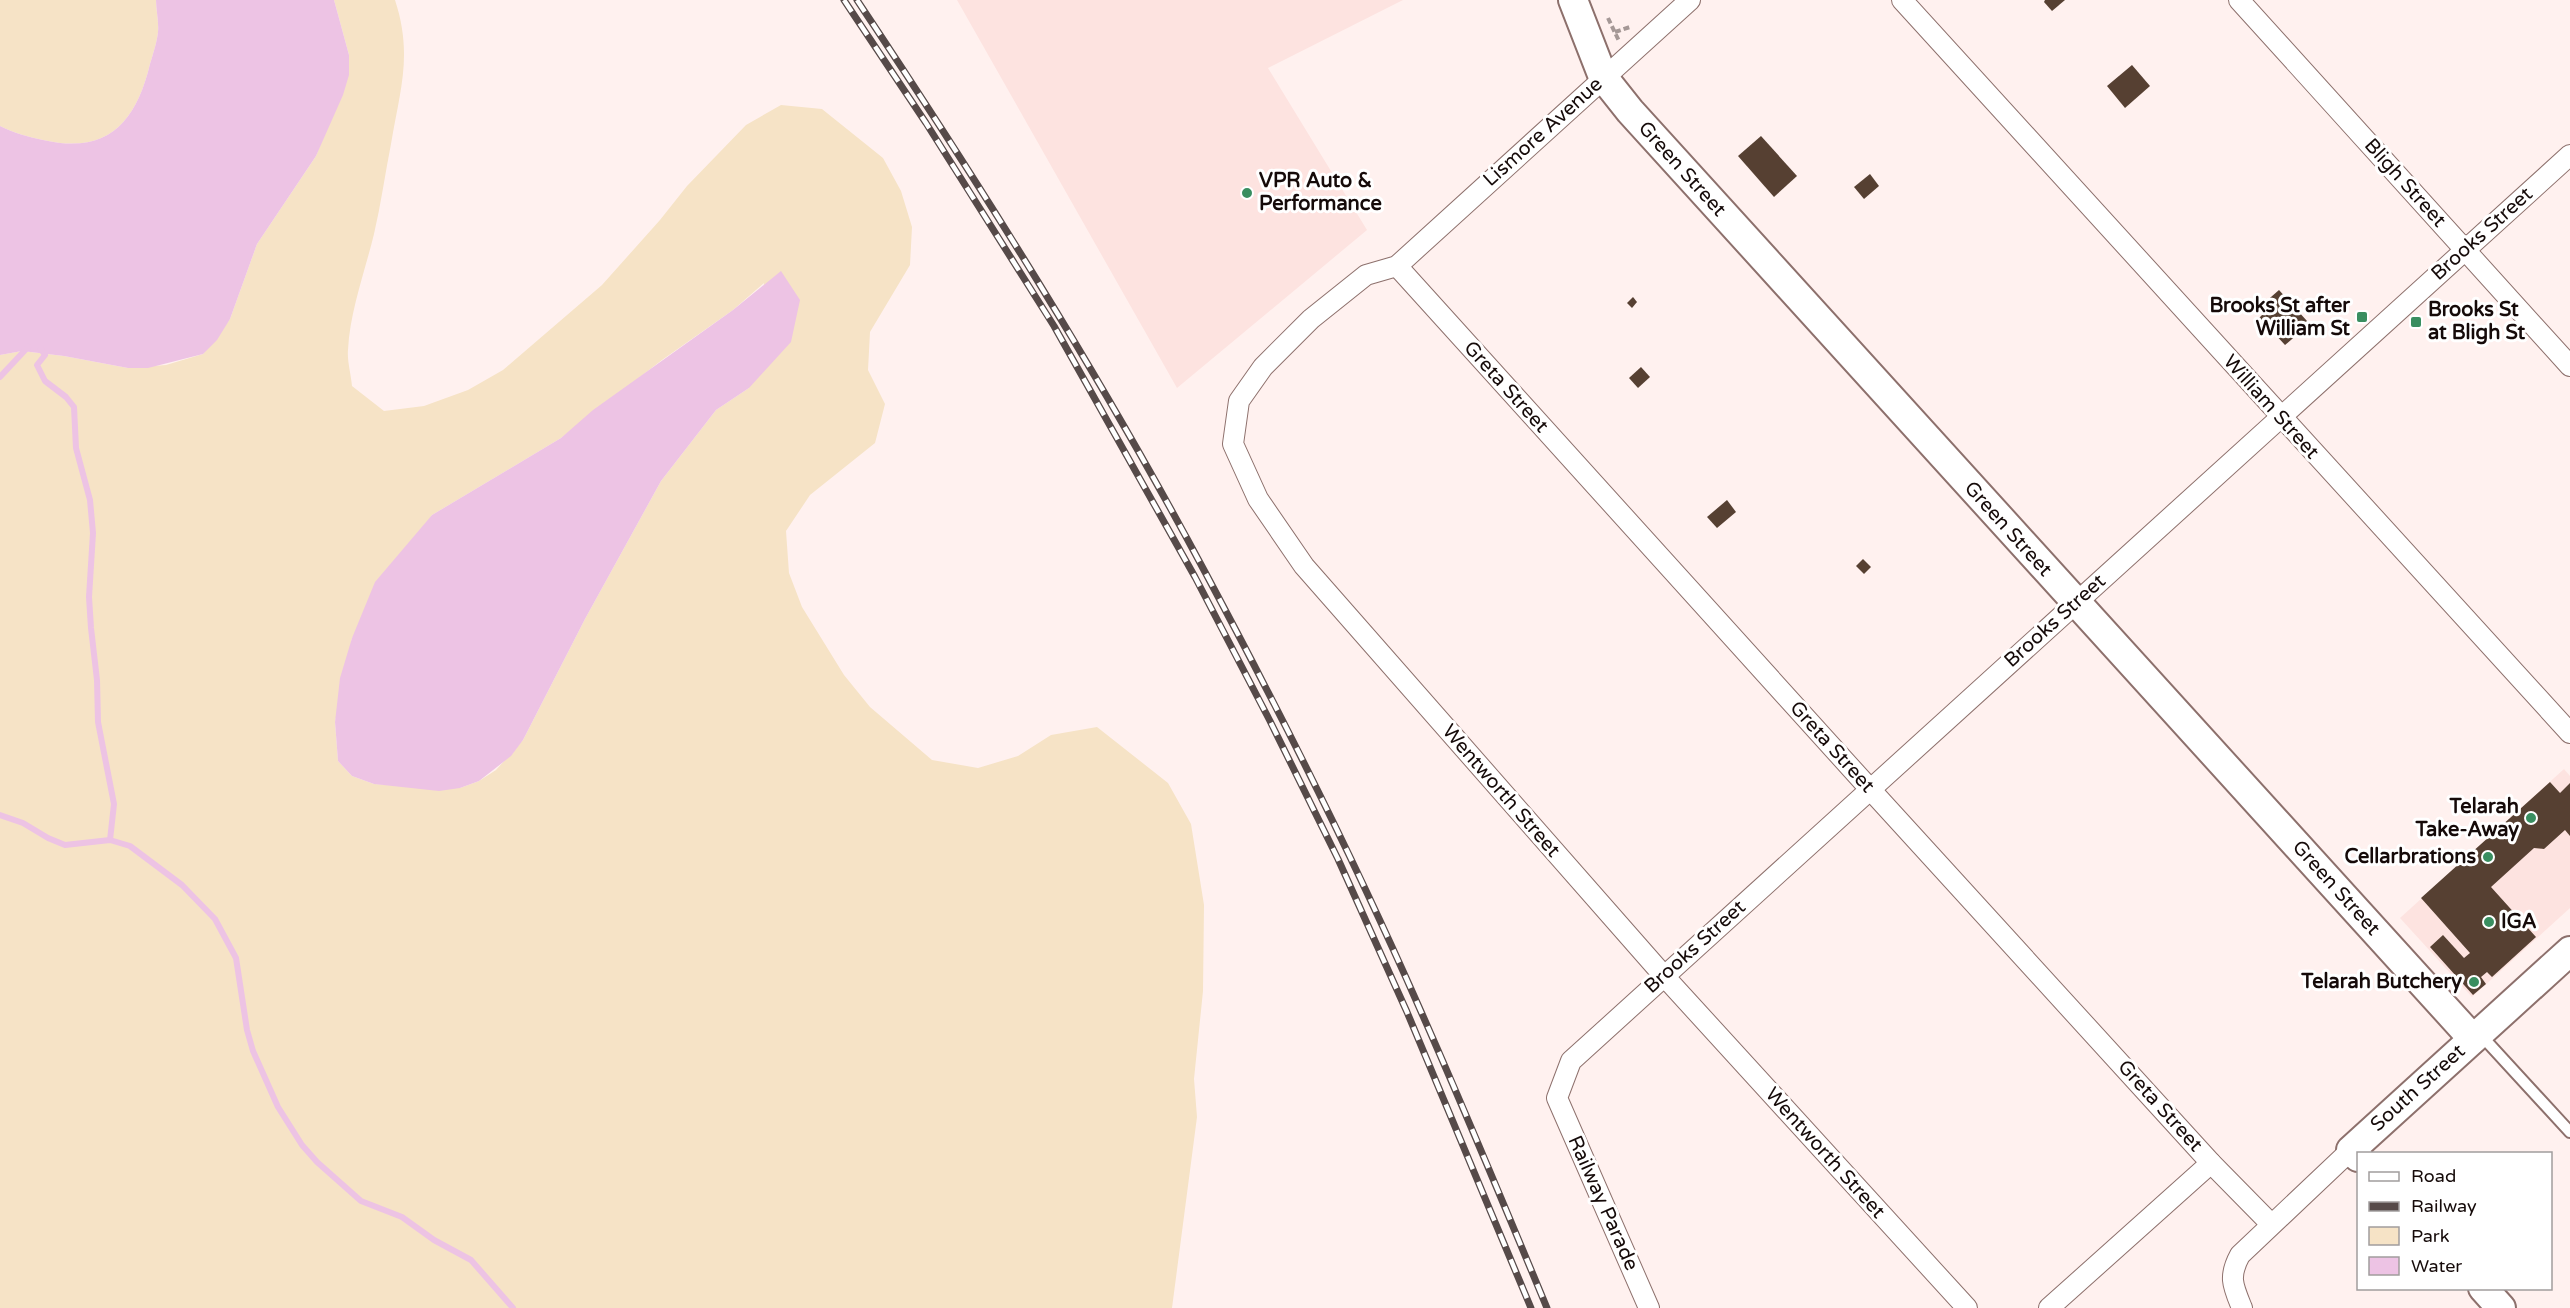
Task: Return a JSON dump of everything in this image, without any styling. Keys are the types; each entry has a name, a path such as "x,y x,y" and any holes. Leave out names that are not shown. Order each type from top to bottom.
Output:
{"street":[{"name":"Green Street","path":"1573,0 1603,77 1630,111 2075,603 2476,1036"},
{"name":"Lismore Avenue","path":"1397,266 1690,0"},
{"name":"William Street","path":"1902,0 2570,733"},
{"name":"Bligh Street","path":"2239,0 2570,366"},
{"name":"Brooks Street","path":"1557,1098 1570,1061 2279,416 2570,155"},
{"name":"Greta Street","path":"1397,266 2211,1163 2271,1224"},
{"name":"Wentworth Street","path":"1397,266 1366,275 1311,319 1263,367 1239,401 1233,444 1258,499 1304,566 1664,976 1967,1308"},
{"name":"South Street","path":"2357,1152 2476,1036 2570,951"},
{"name":"Railway Parade","path":"1557,1098 1649,1308"},
{"name":"South Street","path":"2242,1308 2233,1286 2232,1270 2240,1255 2271,1224 2355,1154"},
{"path":"2049,1308 2211,1163"},
{"path":"2485,1290 2501,1308"}],"lane":[{"path":"2476,1036 2570,1132"}],"shaded area":[{"path":"957,0 1403,0 1268,68 1367,230 1177,388"},
{"path":"2564,769 2570,776 2570,908 2472,997 2400,918"}],"green space":[{"path":"0,0 156,0 157,36 144,85 137,102 116,129 102,138 85,143 66,143 26,136 0,126"},
{"path":"334,0 395,0 403,38 401,89 376,223 349,335 348,354 352,386 384,411 424,406 468,390 503,370 602,285 687,186 746,125 781,105 822,109 883,158 901,191 912,227 910,265 870,332 868,370 885,404 875,443 810,495 786,531 789,573 802,607 844,675 870,707 932,760 978,768 1018,756 1051,735 1097,727 1168,783 1191,824 1204,905 1203,991 1194,1079 1197,1117 1172,1308 0,1308 0,355 22,351 128,368 166,365 203,354 230,319 257,244 316,156 349,55","holes":["764,283 749,388 716,410 661,481 585,619 523,740 496,770 479,781 460,788 374,784 352,776 338,761 335,722 352,638 432,515 561,438 662,360 733,310"]}],"water":[{"path":"156,0 334,0 349,55 349,75 343,95 316,156 257,244 230,319 217,340 203,354 148,368 128,368 22,351 0,355 0,126 26,136 66,143 85,143 102,138 116,129 137,102 144,85 157,36"},
{"path":"781,271 800,300 791,342 749,388 716,410 661,481 585,619 523,740 511,756 479,781 460,788 439,791 374,784 352,776 338,761 335,722 340,678 352,638 375,582 432,515 561,438 593,410 733,310"}],"building":[{"path":"2045,0 2065,0 2052,11 2044,2"},
{"path":"2132,65 2150,86 2125,108 2107,86"},
{"path":"1761,136 1797,176 1774,197 1738,156"},
{"path":"1870,174 1879,186 1864,199 1854,187"},
{"path":"2279,290 2307,321 2297,330 2299,333 2285,345 2272,331 2269,334 2257,320 2268,309 2263,304"},
{"path":"1633,297 1637,302 1632,308 1627,303"},
{"path":"1641,367 1650,377 1638,388 1629,378"},
{"path":"1727,500 1736,512 1717,528 1707,517"},
{"path":"1863,559 1871,567 1864,574 1856,566"},
{"path":"2550,782 2560,793 2570,783 2570,836 2565,830 2544,849 2534,848 2491,887 2536,937 2492,977 2487,972 2481,977 2486,984 2473,995 2430,947 2443,935 2464,958 2470,953 2421,898"}],"waterway":[{"path":"0,377 28,347"},
{"path":"41,349 45,355 37,365 45,381 66,397 74,407 76,448 90,500 93,533 89,597 97,680 98,722 114,804 110,840"},
{"path":"0,815 23,823 65,845 110,840 130,846 182,885 215,919 236,958 247,1030 253,1051 278,1107 302,1145 317,1162 361,1201 402,1217 434,1240 471,1260 513,1308"}],"railway":[{"path":"844,0 926,123 1054,326 1195,577 1338,859 1407,1012 1531,1308"},
{"path":"857,0 949,140 1081,353 1165,498 1233,625 1369,897 1468,1119 1547,1308"}],"place":[{"name":"VPR Auto & Performance","path":"1247,193"},
{"name":"Brooks St after William St","path":"2362,317"},
{"name":"Brooks St at Bligh St","path":"2416,322"},
{"name":"Telarah Take-Away","path":"2531,818"},
{"name":"Cellarbrations","path":"2488,857"},
{"name":"IGA","path":"2489,922"},
{"name":"Telarah Butchery","path":"2474,982"}]}
